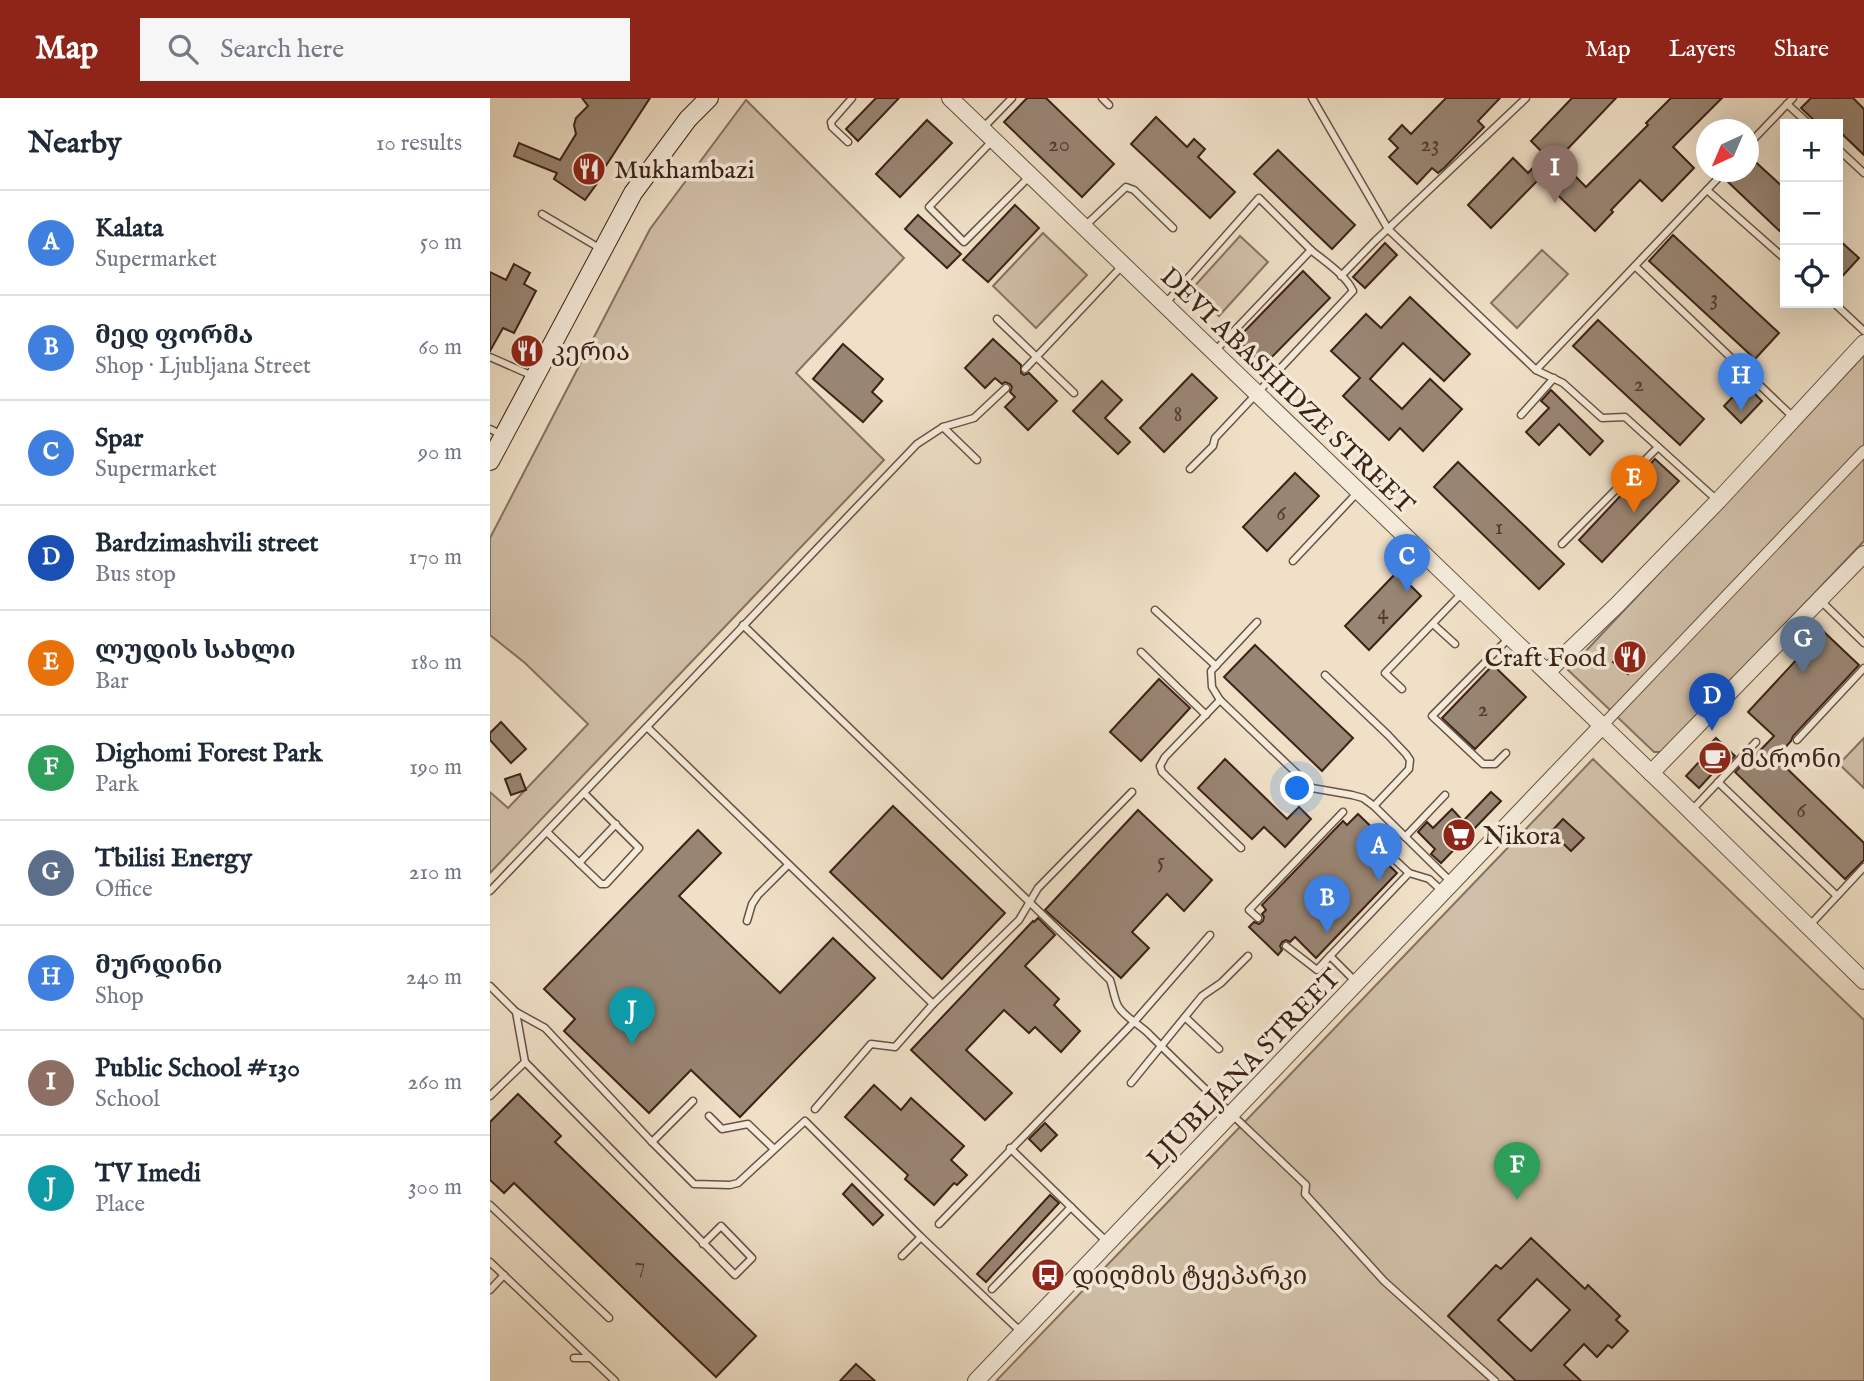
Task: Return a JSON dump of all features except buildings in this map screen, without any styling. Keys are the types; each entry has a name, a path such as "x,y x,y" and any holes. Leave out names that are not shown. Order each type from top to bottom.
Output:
{"main road":[{"path":"490,461 497,432 535,377 633,193 688,119 709,98"}],"street":[{"name":"DEVI ABASHIDZE STREET","path":"950,98 1864,981"},
{"path":"1546,672 1617,605 1864,343"},
{"path":"1602,726 1864,452"},
{"path":"1651,773 1864,554"},
{"name":"LJUBLJANA STREET","path":"976,1381 1602,726"}],"lane":[{"path":"848,142 832,127 831,122 852,98"},
{"path":"1012,98 988,135 929,207 964,242 1030,175"},
{"path":"1102,98 1109,105"},
{"path":"1312,98 1388,229 1536,370 1563,383 1602,418 1625,417 1717,500"},
{"path":"1341,276 1525,98"},
{"path":"1759,133 1793,98"},
{"path":"1787,104 1804,119"},
{"path":"1843,154 1864,173"},
{"path":"1536,370 1715,182"},
{"path":"1083,227 1126,187 1134,190 1173,228"},
{"path":"1707,190 1780,255"},
{"path":"1164,305 1259,198 1341,276 1353,291 1215,438 1213,446 1190,470"},
{"path":"542,214 603,250"},
{"path":"1213,353 1311,250"},
{"path":"1025,369 1123,265"},
{"path":"1635,266 1794,417"},
{"path":"1839,308 1864,331"},
{"path":"997,320 1074,393"},
{"path":"490,356 535,377"},
{"path":"1521,415 1554,378"},
{"path":"490,891 917,444 943,427 974,418 1006,388"},
{"path":"943,427 977,460"},
{"path":"1562,544 1658,447"},
{"path":"1293,561 1358,492"},
{"path":"1402,689 1385,673 1463,592"},
{"path":"1820,600 1864,643"},
{"path":"1155,610 1216,666"},
{"path":"1257,622 1211,671 1212,687 1220,700 1312,788 1363,798 1374,806 1405,837 1448,888"},
{"path":"1433,624 1455,644"},
{"path":"743,625 1110,980 1118,1006 1125,1015 1135,1021 1306,1185 1306,1195 1384,1281 1495,1381"},
{"path":"1506,753 1495,764 1483,764 1432,716 1510,637"},
{"path":"1141,652 1206,715"},
{"path":"1797,740 1864,668"},
{"path":"1325,674 1410,760 1409,769 1374,806"},
{"path":"1220,700 1165,757 1160,766 1162,772 1241,848"},
{"path":"647,727 933,1004"},
{"path":"1691,812 1756,742"},
{"path":"1718,782 1837,896"},
{"path":"815,1109 871,1044 895,1047 933,1004 1019,920 1038,888 1132,792"},
{"path":"547,832 605,885 639,848 584,793"},
{"path":"1405,837 1445,795"},
{"path":"1258,918 1249,910 1343,812"},
{"path":"579,863 616,824"},
{"path":"1392,856 1409,873 1448,888"},
{"path":"747,921 758,895 788,865"},
{"path":"1809,927 1864,867"},
{"path":"1286,946 1317,970 1409,873"},
{"path":"939,1224 1135,1021 1210,935"},
{"path":"1131,1083 1202,996 1221,983 1248,956"},
{"path":"1330,957 1358,983"},
{"path":"490,986 516,1012 545,1028 694,1184 738,1183 805,1121 1022,1333"},
{"path":"516,1012 525,1062 703,1244 735,1275 752,1258 721,1226 703,1244"},
{"path":"1185,1017 1219,1049"},
{"path":"490,1096 525,1062"},
{"path":"652,1142 693,1101"},
{"path":"709,1116 722,1129 748,1124 774,1149"},
{"path":"1010,1148 1109,1244"},
{"path":"490,1205 609,1318"},
{"path":"992,1289 1071,1207"},
{"path":"902,1256 921,1237"},
{"path":"490,1262 615,1381"},
{"path":"490,1290 504,1275"},
{"path":"574,1358 590,1358"}],"shaded area":[{"path":"746,100 904,258 796,373 884,460 490,873 490,792 508,808 588,724 525,663 490,635 490,538 650,229"},
{"path":"1043,233 1087,275 1036,328 993,286"},
{"path":"1240,236 1268,262 1219,316 1191,290"},
{"path":"1542,250 1568,274 1517,328 1491,303"},
{"path":"1864,355 1864,541 1668,748 1663,752 1654,752 1568,670"},
{"path":"1864,738 1864,788 1839,764"},
{"path":"1593,759 1864,1020 1864,1381 996,1381"}],"place":[{"name":"Mukhambazi","path":"589,169"},
{"name":"Public School #130","path":"1555,203"},
{"name":"კერია","path":"527,351"},
{"name":"მურდინი","path":"1741,411"},
{"name":"ლუდის სახლი","path":"1634,513"},
{"name":"Spar","path":"1407,592"},
{"name":"Craft Food","path":"1630,657"},
{"name":"Tbilisi Energy","path":"1803,674"},
{"name":"Bardzimashvili street","path":"1712,731"},
{"name":"მარონი","path":"1715,758"},
{"name":"Nikora","path":"1459,835"},
{"name":"Kalata","path":"1379,881"},
{"name":"მედ ფორმა","path":"1327,933"},
{"name":"TV Imedi","path":"632,1045"},
{"name":"Dighomi Forest Park","path":"1517,1200"},
{"name":"დიღმის ტყეპარკი","path":"1048,1275"}]}
